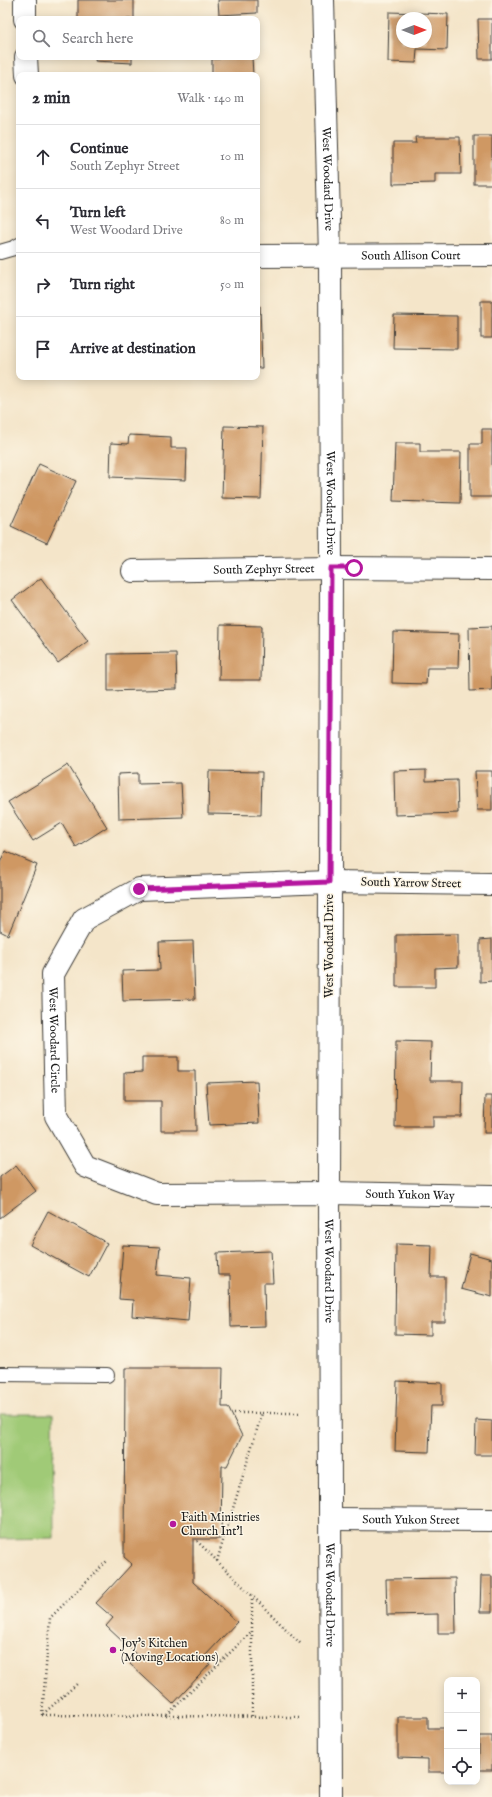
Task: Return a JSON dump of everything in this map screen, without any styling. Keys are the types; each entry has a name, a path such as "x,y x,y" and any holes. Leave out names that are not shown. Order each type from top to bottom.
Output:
{"street":[{"path":"25,0 25,16"},
{"name":"West Woodard Drive","path":"323,0 330,256 330,1797"},
{"path":"26,60 27,72"},
{"name":"South Allison Court","path":"260,256 492,255"},
{"name":"South Zephyr Street","path":"132,571 331,568 492,569"},
{"name":"South Yarrow Street","path":"329,882 492,884"},
{"name":"West Woodard Circle","path":"329,882 139,889 84,919 53,974 56,1116 85,1166 157,1194 329,1193"},
{"name":"South Yukon Way","path":"329,1193 492,1196"},
{"name":"South Yukon Street","path":"330,1519 492,1520"}],"lane":[{"path":"0,252 16,247"},
{"path":"0,1374 107,1375"}],"path":[{"path":"234,1413 300,1413"},
{"path":"217,1561 262,1413"},
{"path":"197,1541 301,1644"},
{"path":"42,1715 50,1618 107,1561"},
{"path":"252,1596 252,1716"},
{"path":"166,1716 252,1631"},
{"path":"42,1715 78,1683"},
{"path":"42,1715 302,1717"}],"green space":[{"path":"0,1414 53,1414 54,1538 0,1539"}],"building":[{"path":"78,0 134,0 134,16 78,16"},
{"path":"218,0 257,0 257,13 219,15"},
{"path":"389,12 396,12 396,48 432,48 432,13 448,14 447,50 417,49 416,63 388,62"},
{"path":"478,19 492,19 492,59 479,59"},
{"path":"132,60 132,63 95,61"},
{"path":"212,60 252,60 253,72 212,72"},
{"path":"474,136 492,136 492,184 474,184"},
{"path":"415,137 460,137 461,174 435,174 435,183 393,184 393,143 416,143"},
{"path":"481,301 492,301 492,338 481,338"},
{"path":"260,306 262,368 260,368"},
{"path":"394,315 457,316 457,349 393,348"},
{"path":"224,426 263,427 261,499 222,498"},
{"path":"482,429 492,429 492,497 470,497 470,444 482,444"},
{"path":"129,435 171,437 171,448 187,448 186,480 110,477 111,443 128,444"},
{"path":"395,443 420,443 420,452 461,452 460,503 393,501"},
{"path":"39,464 76,481 47,543 11,526"},
{"path":"41,578 88,641 58,663 12,600"},
{"path":"220,625 262,626 261,680 219,680"},
{"path":"492,626 492,690 470,691 469,627"},
{"path":"393,632 459,634 458,668 427,668 426,684 392,683"},
{"path":"176,653 177,689 108,691 108,654"},
{"path":"68,765 107,827 76,847 62,823 33,841 8,802"},
{"path":"426,770 426,781 457,780 458,813 395,815 394,771"},
{"path":"209,771 262,772 261,815 208,814"},
{"path":"475,771 492,771 492,810 477,810"},
{"path":"138,773 138,784 181,783 183,817 119,819 118,774"},
{"path":"5,851 37,865 8,935 0,931 0,863"},
{"path":"458,934 458,967 435,968 435,987 396,987 396,935"},
{"path":"492,939 492,981 480,982 480,940"},
{"path":"193,941 195,999 123,1001 122,971 160,970 159,942"},
{"path":"396,1041 431,1042 430,1081 463,1081 462,1117 433,1117 433,1127 395,1127"},
{"path":"142,1057 178,1057 178,1071 195,1071 196,1131 161,1131 161,1101 124,1101 124,1073 142,1072"},
{"path":"257,1081 259,1123 209,1125 206,1083"},
{"path":"485,1096 492,1096 492,1133 484,1133"},
{"path":"16,1165 36,1191 0,1218 0,1177"},
{"path":"48,1211 107,1243 89,1277 30,1245"},
{"path":"396,1244 432,1245 431,1277 445,1277 445,1322 431,1322 431,1335 395,1334"},
{"path":"123,1245 160,1247 157,1275 191,1278 188,1321 132,1316 133,1300 119,1299"},
{"path":"271,1251 273,1283 264,1283 265,1326 231,1327 230,1275 218,1275 217,1253"},
{"path":"470,1253 492,1259 492,1297 461,1289"},
{"name":"Faith Ministries Church Int'l","path":"125,1368 223,1368 222,1407 228,1407 242,1436 227,1466 222,1466 221,1539 193,1539 193,1582 237,1622 204,1657 211,1663 173,1704 130,1664 138,1656 106,1626 113,1618 96,1603 132,1564 124,1557"},
{"path":"397,1381 442,1383 442,1406 431,1406 429,1452 395,1451"},
{"path":"476,1420 492,1421 492,1455 475,1455"},
{"path":"481,1576 492,1576 492,1612 480,1612"},
{"path":"455,1578 456,1633 438,1633 438,1614 387,1615 386,1579"},
{"path":"398,1717 428,1717 428,1728 444,1728 444,1772 428,1772 428,1759 398,1758"},
{"path":"480,1736 492,1736 492,1770 480,1770"}],"place":[{"name":"Faith Ministries Church Int'l","path":"173,1524"},
{"name":"Joy's Kitchen (Moving Locations)","path":"113,1650"}],"route":[{"path":"139,889 329,882 331,568 354,568"}]}
